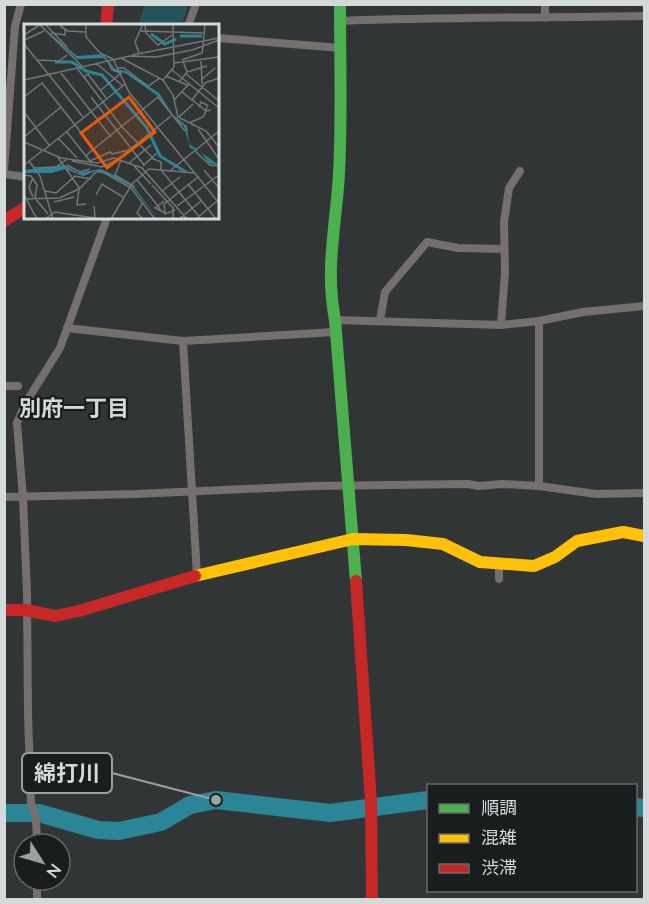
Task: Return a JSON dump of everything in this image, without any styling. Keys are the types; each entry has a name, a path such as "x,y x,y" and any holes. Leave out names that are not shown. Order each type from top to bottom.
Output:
{"street":[{"path":"21,4 15,26 4,172 24,177"},
{"path":"106,24 108,4"},
{"path":"190,24 196,4"},
{"path":"340,4 339,174 330,256 331,299 347,487 354,539 372,802 372,900"},
{"path":"545,4 545,18"},
{"path":"341,21 645,16"},
{"path":"219,38 341,48"},
{"path":"501,325 504,222 509,188 520,171"},
{"path":"4,221 24,208"},
{"path":"37,832 36,819 31,803 27,592 17,423 25,404 60,348 107,219"},
{"path":"380,320 385,292 427,242 458,248 504,249"},
{"path":"67,328 183,341 380,320 417,324 501,325 539,321 583,312 645,306"},
{"path":"539,321 539,486"},
{"path":"183,341 196,575"},
{"path":"4,386 18,386"},
{"path":"4,497 313,486 468,484 539,486 596,494 645,493"},
{"path":"4,610 26,610 55,616 79,611 196,575 354,539 406,540 443,544 480,562 534,566 555,557 577,541 623,532 645,536"},
{"path":"499,565 499,579"}],"shaded area":[{"path":"145,4 188,5 182,24 138,24"}],"waterway":[{"path":"4,813 39,813 98,830 119,831 161,822 190,805 216,800 330,813 427,800"},
{"path":"637,807 644,808"}],"traffic: fast":[{"path":"340,4 340,153 331,282 356,581"}],"traffic: slow":[{"path":"195,576 353,539 406,540 443,544 480,562 534,566 555,557 577,541 623,532 644,536"}],"traffic: jam":[{"path":"106,24 108,4"},
{"path":"4,221 24,208"},
{"path":"4,610 26,610 55,616 195,576"},
{"path":"356,581 371,802 372,900"}],"place":[{"name":"綿打川","path":"216,800"}],"district":[{"name":"別府一丁目","path":"74,407"}]}
